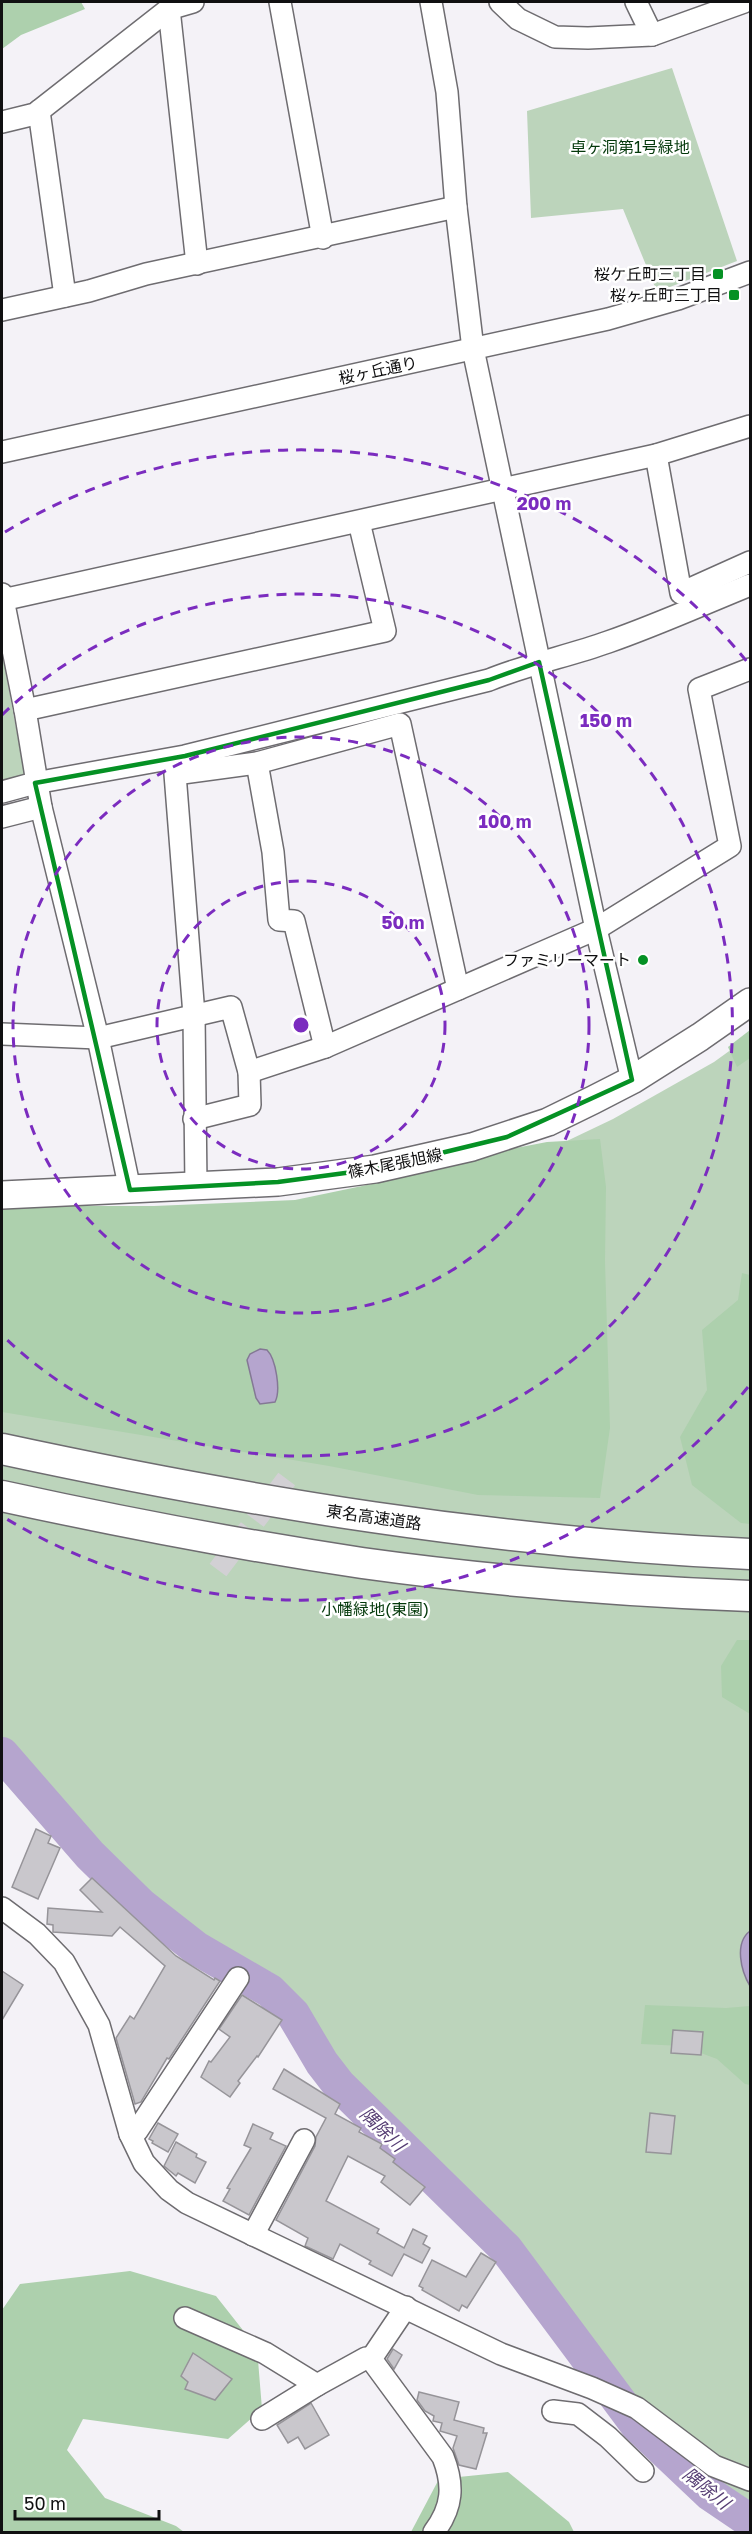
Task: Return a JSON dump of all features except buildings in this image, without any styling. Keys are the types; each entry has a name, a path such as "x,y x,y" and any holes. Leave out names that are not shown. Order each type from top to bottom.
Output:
{"highway":[{"name":"東名高速道路","path":"2,1449 193,1488 324,1511 478,1532 739,1554"},
{"path":"2,1496 98,1517 362,1563 490,1579 736,1596"}],"main road":[{"name":"篠木尾張旭線","path":"2,1195 130,1190 313,1178 375,1169 472,1147 548,1122 632,1080 700,1038 750,1002"}],"street":[{"path":"2,122 39,111 169,9 193,2"},
{"path":"280,2 323,238"},
{"path":"430,2 447,92 456,207 473,349 596,929 632,1080"},
{"path":"500,2 518,19 555,37 588,38 652,35 744,2"},
{"path":"636,2 652,35"},
{"path":"169,9 197,264"},
{"path":"39,111 64,296"},
{"path":"2,310 146,274 323,238 456,207"},
{"name":"桜ヶ丘通り","path":"2,452 608,319 678,299 750,272"},
{"path":"130,1190 98,1038 35,783 25,710 2,598 359,522 656,455 750,426"},
{"path":"656,455 681,593 750,562"},
{"path":"25,710 385,631 359,522"},
{"path":"2,792 35,783 185,756 489,680 539,662 606,643 663,622 750,585"},
{"path":"249,1072 325,1047 596,929 730,846 699,689 750,669"},
{"path":"196,1186 194,1015 175,774 257,763 400,724 458,989"},
{"path":"257,763 273,852 279,920 294,921 325,1047"},
{"path":"2,817 41,807"},
{"path":"2,1034 98,1038 231,1007 249,1072 250,1105 194,1119"},
{"path":"2,1908 37,1934 64,1962 99,2025 130,2134 144,2163 169,2190 187,2203 501,2354 637,2408 714,2466 750,2480"},
{"path":"130,2134 137,2131 238,1978"},
{"path":"253,2235 304,2140"},
{"path":"371,2359 406,2307"},
{"path":"185,2318 265,2354 317,2385"},
{"path":"262,2419 366,2358 371,2359 443,2457 450,2475 451,2493 434,2532"},
{"path":"553,2411 578,2414 608,2437 643,2471"}],"highlighted area":[{"path":"539,662 632,1080 507,1137 375,1169 278,1182 130,1190 35,783 185,756 489,680"}],"green space":[{"path":"2,2 81,2 85,9 21,35 2,49"},
{"name":"卓ヶ洞第1号緑地","path":"672,68 737,261 657,292 623,209 531,218 527,111"},
{"path":"2,652 25,777 2,783"},
{"path":"750,1030 750,1058 737,1067 728,1047"},
{"name":"小幡緑地(東園)","path":"750,1036 750,2516 712,2489 596,2382 514,2258 336,2073 271,1972 235,1972 199,1961 138,1912 64,1835 2,1762 2,1216 279,1210 548,1150 613,1119 714,1062"},
{"path":"600,1139 606,1187 605,1261 610,1428 600,1498 478,1495 329,1466 2,1412 2,1206 154,1206 295,1200 386,1181 453,1160 547,1142"},
{"path":"742,1273 750,1275 750,1524 741,1523 692,1485 680,1437 707,1390 702,1330 738,1300"},
{"path":"737,1640 750,1640 750,1714 722,1697 721,1666"},
{"path":"645,2005 726,2008 750,2006 750,2085 745,2084 717,2059 682,2046 641,2044"},
{"path":"130,2271 216,2296 257,2348 262,2409 228,2439 83,2419 67,2450 105,2498 176,2526 184,2532 2,2532 2,2310 20,2284"},
{"path":"508,2472 569,2522 574,2532 411,2532 439,2479"}],"shaded area":[{"path":"260,1349 267,1350 275,1368 278,1390 275,1402 260,1404 256,1398 247,1360 250,1354"},
{"path":"750,1931 750,1986 742,1965 741,1950 745,1936"}],"waterway":[{"name":"隅除川","path":"2,1754 90,1855 141,1905 196,1948 270,1991 293,2014 322,2063 339,2085 506,2249 637,2425 710,2494 750,2521"}],"tunnel":[{"path":"218,1570 292,1472"}],"place":[{"name":"桜ケ丘町三丁目","path":"718,274"},
{"name":"桜ヶ丘町三丁目","path":"734,295"},
{"name":"ファミリーマート","path":"643,960"}]}
